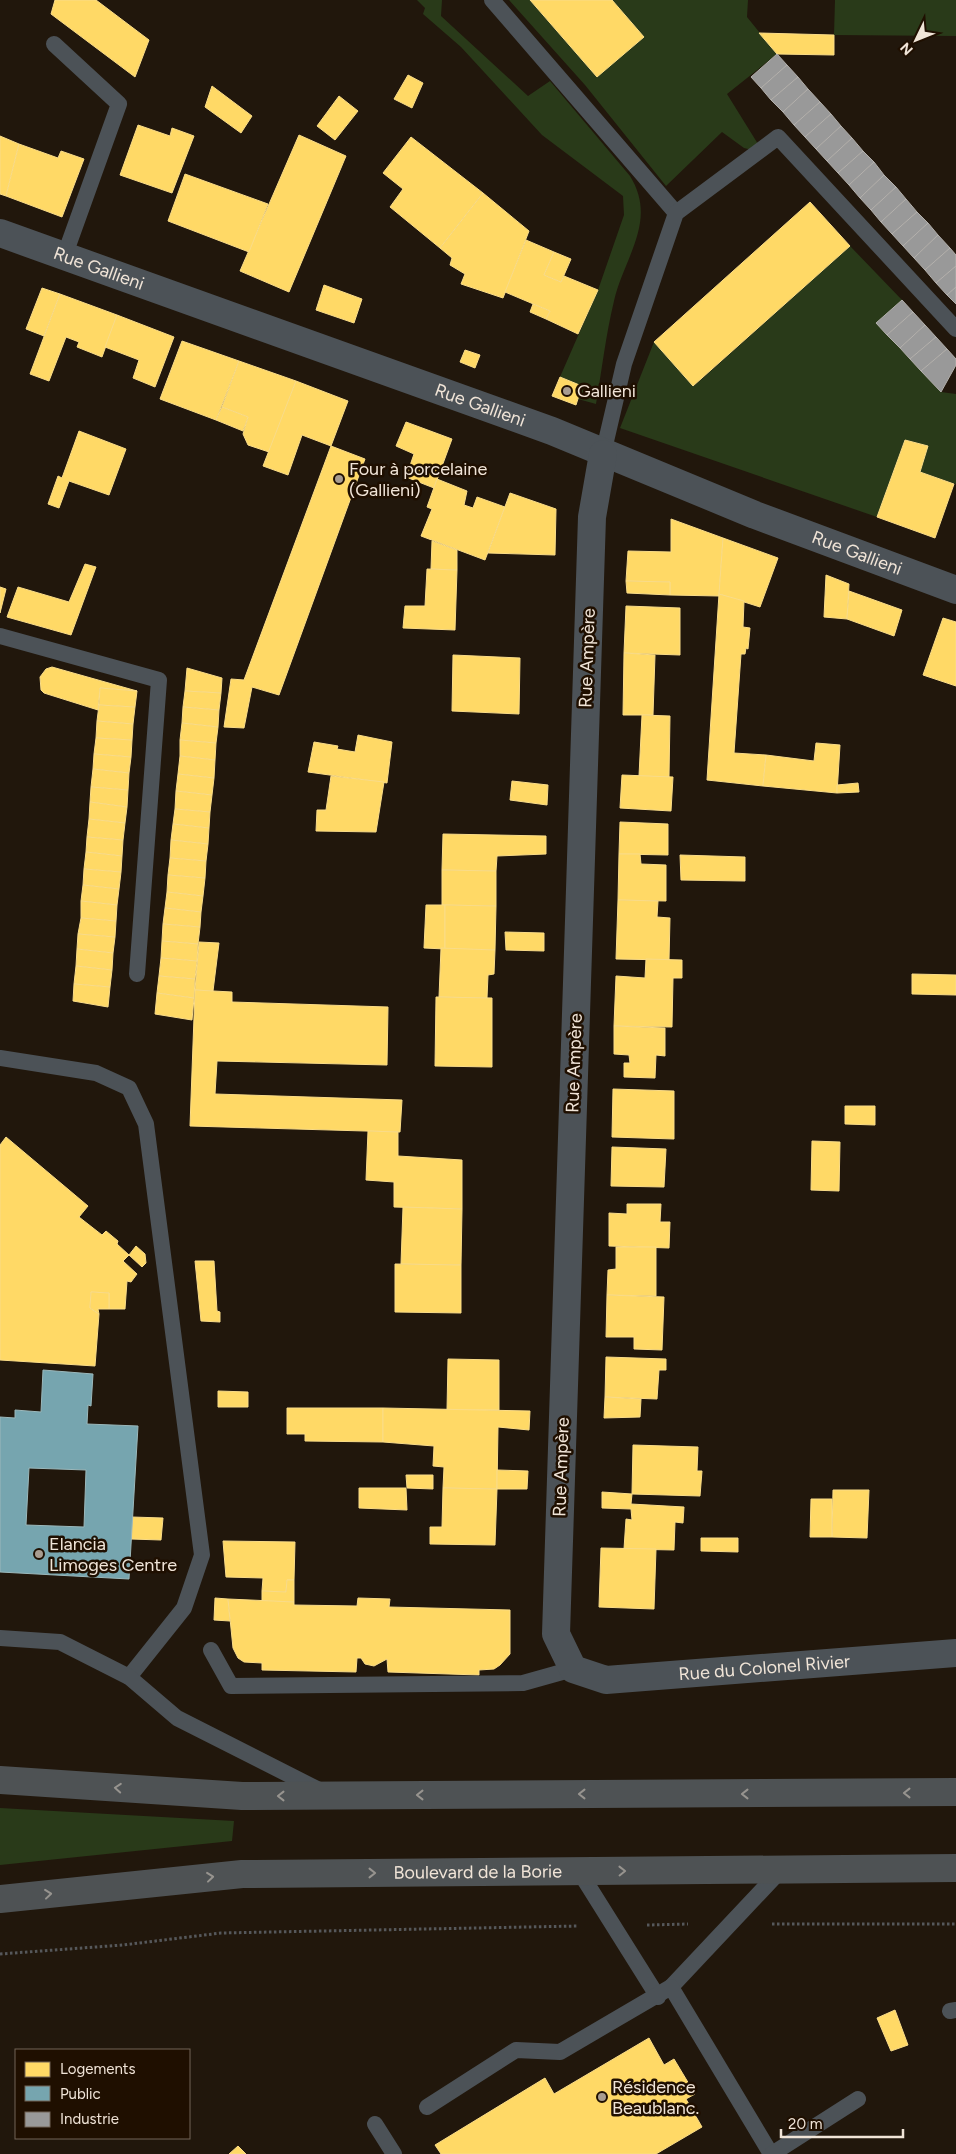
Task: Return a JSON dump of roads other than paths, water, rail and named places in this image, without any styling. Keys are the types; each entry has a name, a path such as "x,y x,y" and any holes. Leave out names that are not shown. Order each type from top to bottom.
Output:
{"main road":[{"path":"0,1780 242,1796 956,1792"},
{"name":"Boulevard de la Borie","path":"0,1899 242,1874 956,1868"}],"street":[{"name":"Rue Gallieni","path":"0,233 552,431 603,454 755,515 956,590"},
{"name":"Rue Ampère","path":"573,1669 556,1634 592,517 603,454"},
{"name":"Rue du Colonel Rivier","path":"573,1669 606,1680 956,1653"}],"lane":[{"path":"492,0 676,213"},
{"path":"54,44 119,104 64,257"},
{"path":"603,454 624,364 676,213 778,137 956,329"},
{"path":"0,636 159,680 137,974"},
{"path":"0,1058 96,1074 129,1088 146,1124 202,1555 184,1608 130,1677"},
{"path":"0,1638 60,1642 130,1677 177,1718 329,1796"},
{"path":"211,1650 231,1686 524,1683 573,1669"},
{"path":"427,2107 516,2050 560,2052 664,1992 732,1924 782,1869"},
{"path":"579,1871 612,1925 664,1992 771,2154 858,2099"},
{"path":"374,2124 394,2154"}],"place":[{"name":"Gallieni","path":"567,391"},
{"name":"Four à porcelaine (Gallieni)","path":"339,479"},
{"name":"Elancia Limoges Centre","path":"39,1554"},
{"name":"Résidence Beaublanc.","path":"602,2097"}]}
